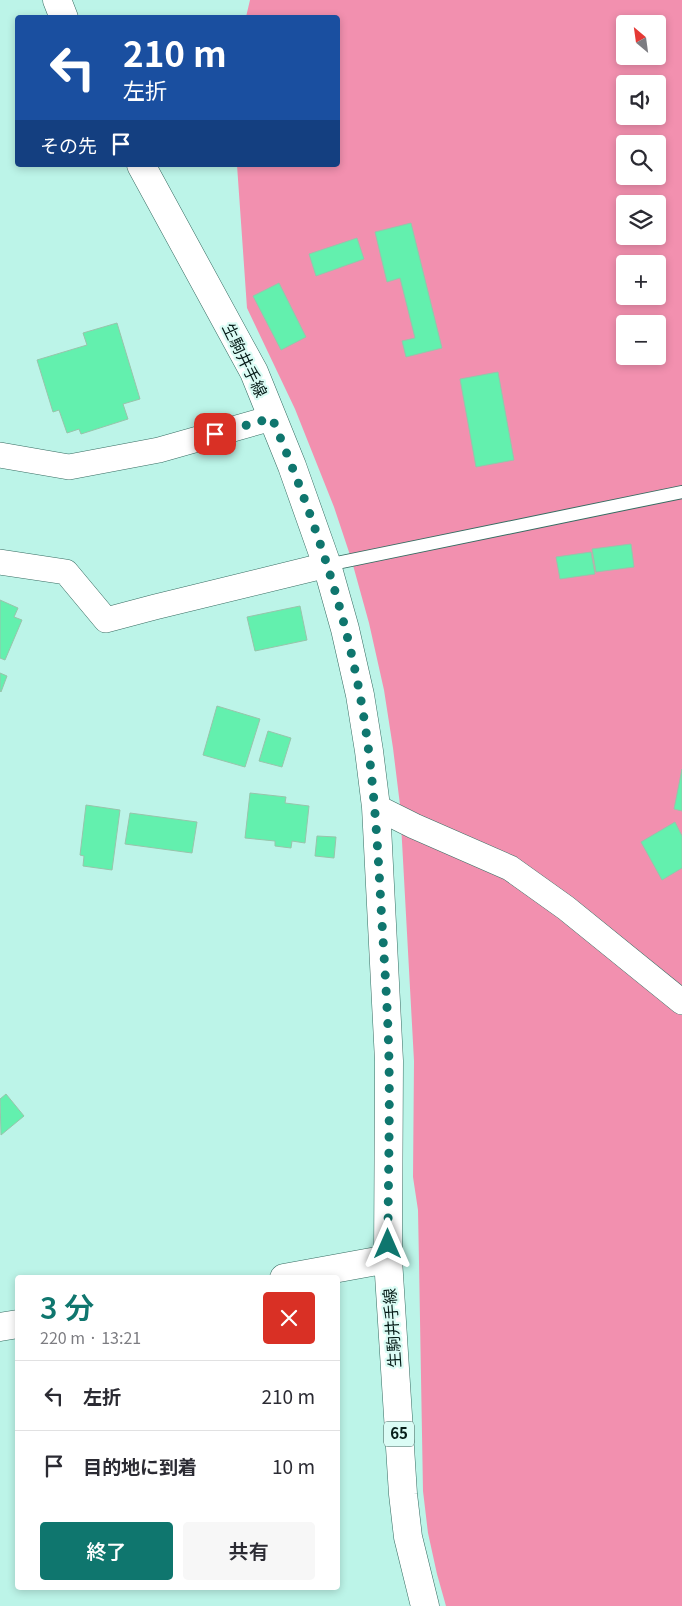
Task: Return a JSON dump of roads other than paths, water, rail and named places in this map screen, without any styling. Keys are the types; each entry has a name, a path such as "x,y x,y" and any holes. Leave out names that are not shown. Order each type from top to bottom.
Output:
{"main road":[{"path":"57,0 63,15"},
{"name":"生駒井手線","path":"142,167 254,372 311,515 345,629 360,695 376,807 389,1061 388,1259 403,1494 408,1536 425,1606"},
{"path":"300,1275 388,1259"},
{"path":"0,1327 15,1324"}],"street":[{"path":"0,455 70,467 159,450 272,418"},
{"path":"0,562 66,572 106,620 327,565"},
{"path":"376,807 414,826 510,868 566,908 682,1002"}],"lane":[{"path":"327,565 682,492"}]}
